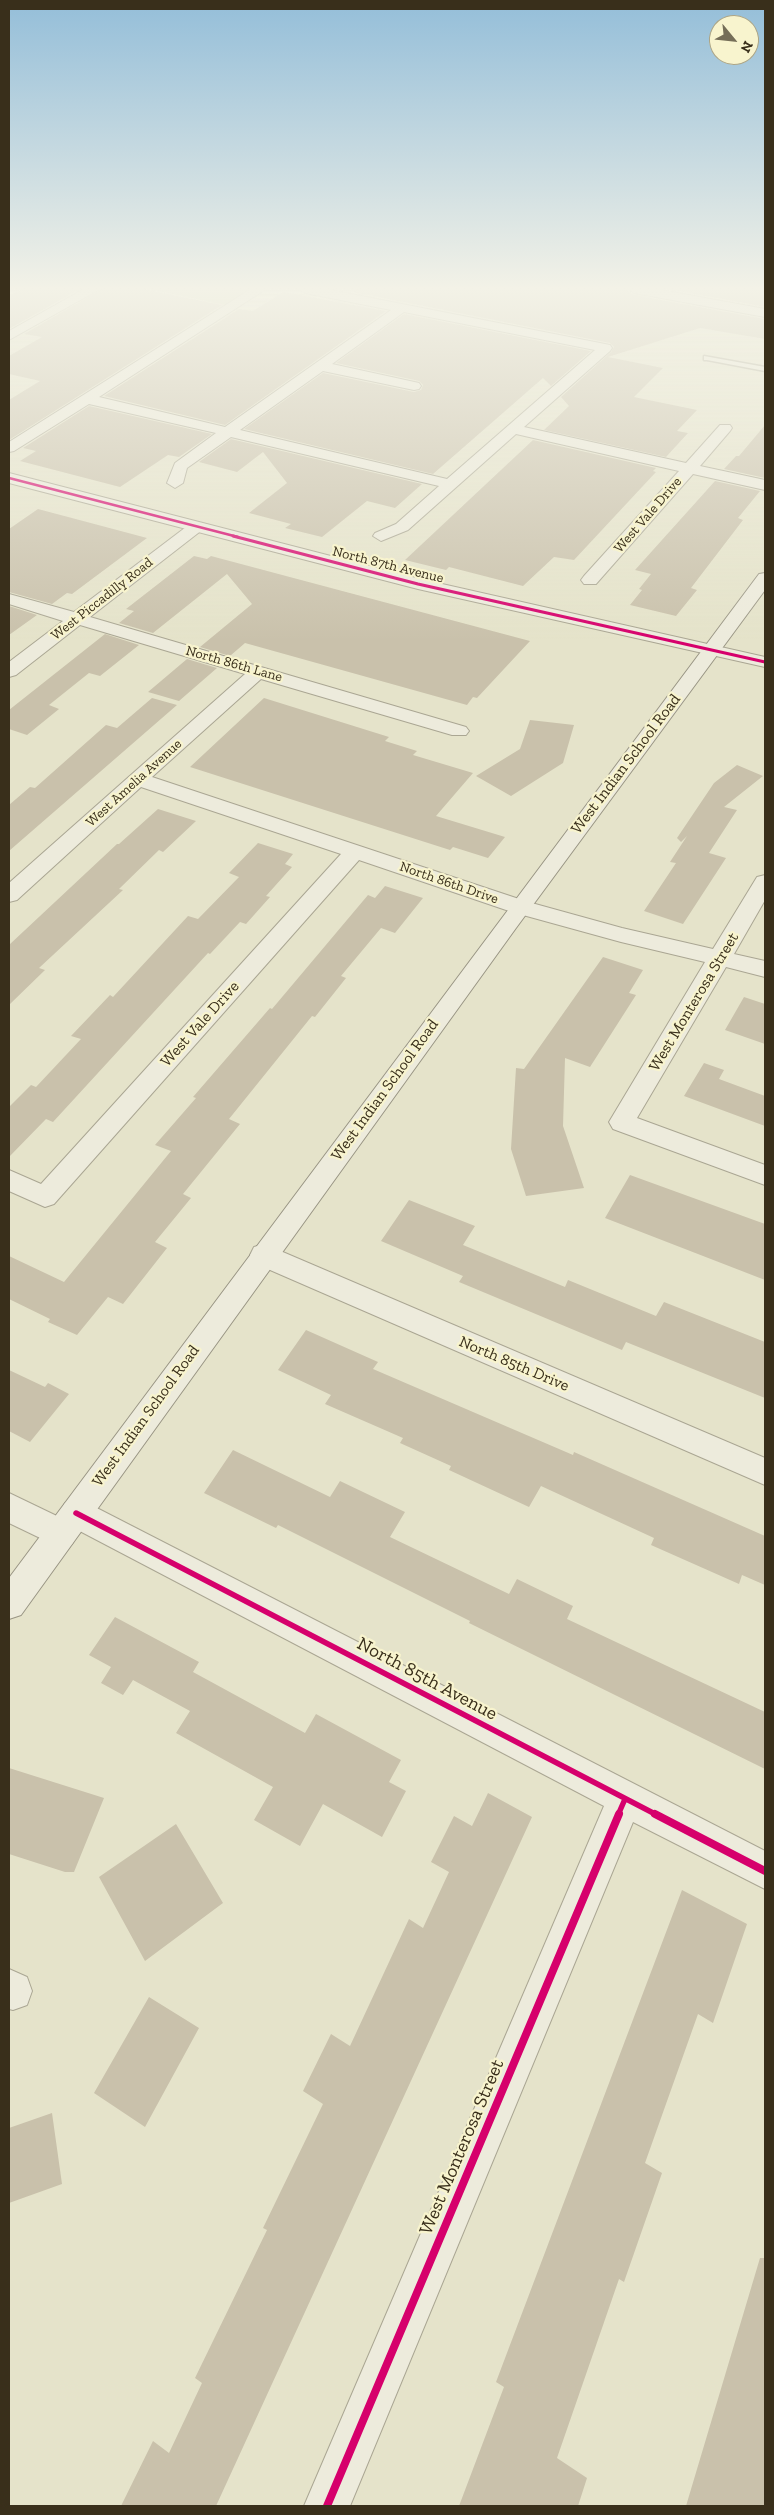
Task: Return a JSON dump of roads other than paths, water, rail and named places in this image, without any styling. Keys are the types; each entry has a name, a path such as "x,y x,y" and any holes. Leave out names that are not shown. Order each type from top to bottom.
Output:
{"street":[{"path":"9,448 76,406"},
{"path":"120,406 450,484"},
{"path":"175,483 180,466 264,406"},
{"path":"381,536 402,527 538,406"},
{"name":"West Vale Drive","path":"590,580 725,428"},
{"path":"512,429 765,485"},
{"name":"North 87th Avenue","path":"9,478 497,604 765,662"},
{"name":"West Piccadilly Road","path":"9,671 196,527"},
{"name":"West Indian School Road","path":"9,1604 520,907 765,578"},
{"name":"North 86th Lane","path":"9,599 460,731"},
{"name":"West Amelia Avenue","path":"9,895 259,671"},
{"name":"North 86th Drive","path":"138,780 520,907 621,935 722,957 765,969"},
{"name":"West Vale Drive","path":"9,1180 45,1197 356,852"},
{"name":"West Monterosa Street","path":"765,882 622,1122 765,1175"},
{"name":"North 85th Drive","path":"264,1255 765,1472"},
{"name":"North 85th Avenue","path":"9,1507 68,1524 625,1799 765,1871"},
{"name":"West Monterosa Street","path":"327,2506 625,1799"}]}
